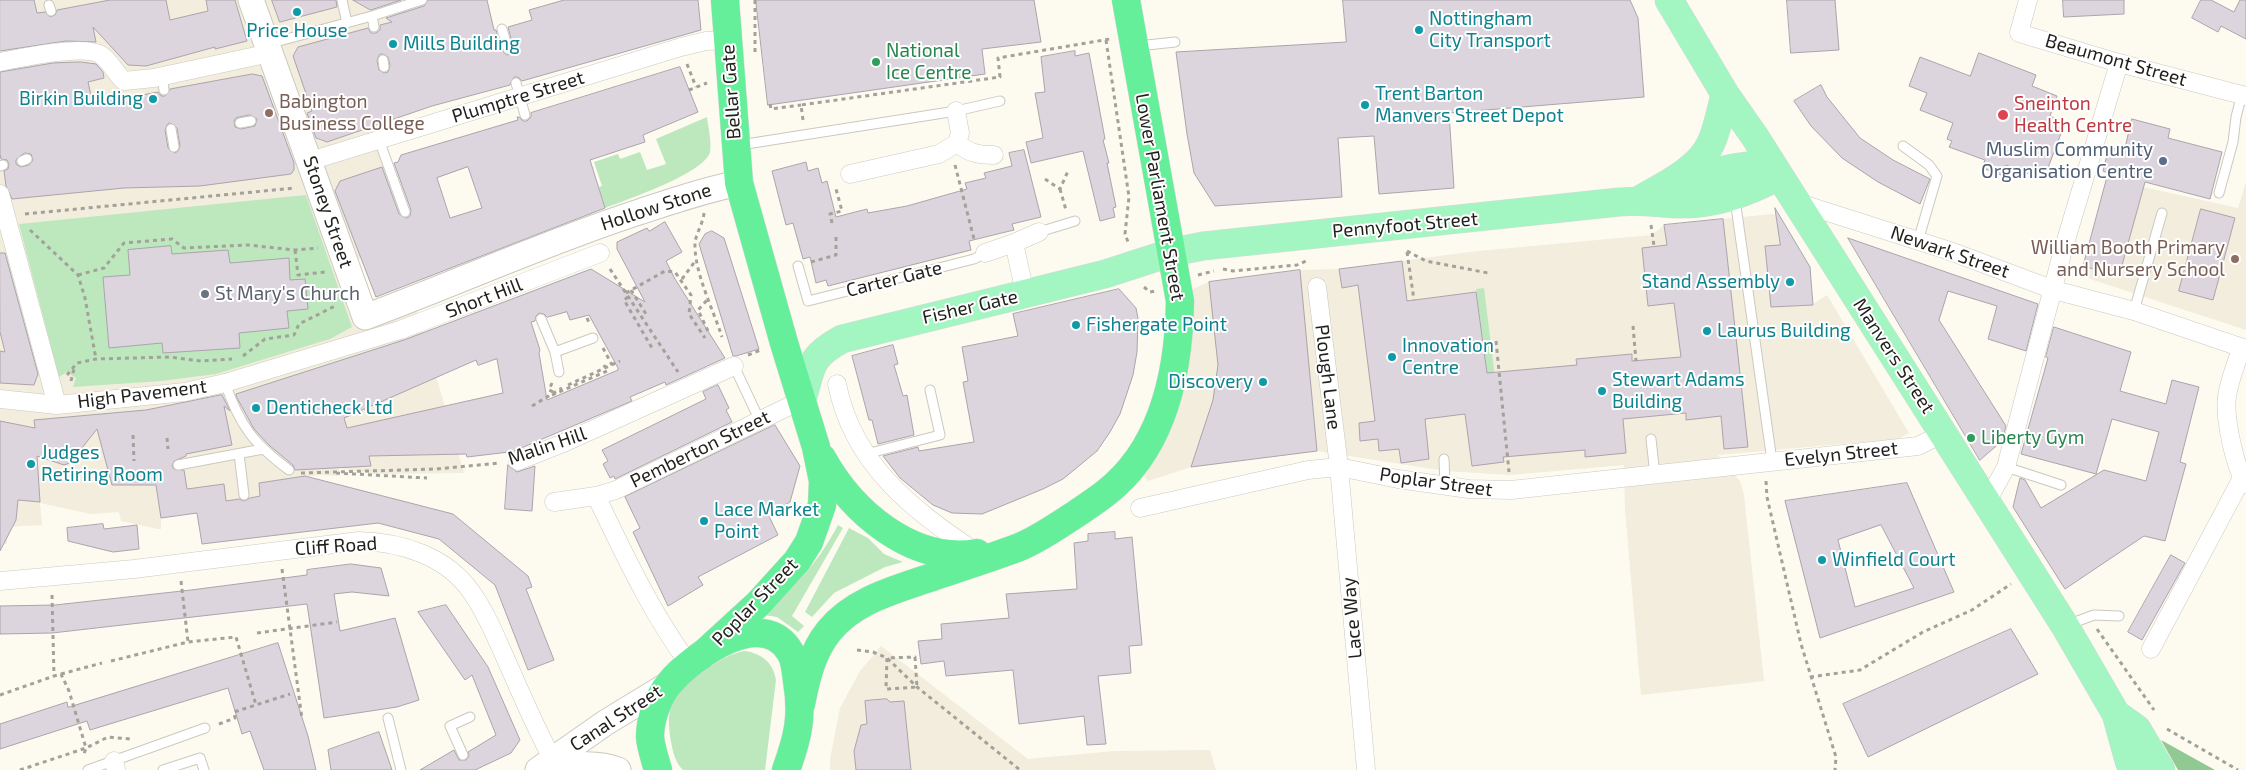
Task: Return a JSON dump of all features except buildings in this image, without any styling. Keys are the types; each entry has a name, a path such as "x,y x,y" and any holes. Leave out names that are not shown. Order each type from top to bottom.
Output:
{"highway":[{"name":"Bellar Gate","path":"725,0 716,41 732,101 739,183"},
{"name":"Lower Parliament Street","path":"801,704 809,665 828,632 869,599 1018,547 1053,530 1108,492 1135,463 1150,438 1171,386 1178,344 1180,301 1126,0"},
{"path":"739,183 802,400"},
{"name":"Poplar Street","path":"694,661 759,603 797,561 808,542 822,505 823,482 816,447 802,400"},
{"path":"816,447 844,493 886,530 909,544 939,554 977,553 1018,547"},
{"path":"658,770 650,736 658,703 669,684 694,661 730,637 758,633 772,636 791,652 801,704 797,742 799,770"},
{"path":"786,770 797,742"}],"main road":[{"name":"Manvers Street","path":"1669,0 1726,94 1944,433 1984,500 2076,621 2116,714 2133,770"},
{"name":"Pennyfoot Street","path":"1638,200 1666,184 1697,162 1711,143 1726,94"},
{"name":"Pennyfoot Street","path":"1172,252 1228,242 1638,200 1678,204 1713,201 1737,209 1776,171 1756,164 1731,167 1666,184"},
{"name":"Fisher Gate","path":"802,400 813,360 824,348 842,339 1106,274 1172,252"},
{"name":"Manvers Street","path":"2116,714 2137,729 2161,770"}],"street":[{"name":"Stoney Street","path":"251,0 269,49 286,116 310,161 366,329"},
{"name":"Beaumont Street","path":"2028,0 2019,33 2119,63 2244,95"},
{"name":"Plumptre Street","path":"310,161 379,140 518,89 716,41"},
{"path":"0,62 58,46 99,53 109,61 118,76 124,81 163,83 269,49"},
{"path":"1984,500 1990,496 2006,467 2064,250 2119,63"},
{"path":"850,174 939,154 954,145 960,133 956,111"},
{"path":"954,145 967,152 994,156"},
{"name":"Hollow Stone","path":"366,329 467,274 513,252 706,190 739,183"},
{"path":"0,194 9,214 57,405"},
{"name":"Newark Street","path":"1796,202 1918,241 2054,290 2134,311 2244,348"},
{"name":"Carter Gate","path":"985,252 1014,243 1039,232"},
{"path":"1014,243 1026,294"},
{"name":"Short Hill","path":"366,329 428,320 528,286 600,253"},
{"name":"Plough Lane","path":"1317,287 1339,467"},
{"name":"High Pavement","path":"0,399 57,405 186,392 226,383 366,329"},
{"path":"2151,649 2244,481 2230,437 2227,398 2244,348"},
{"name":"Malin Hill","path":"518,461 561,444 734,366"},
{"path":"838,384 848,421 866,454 890,484 913,508 977,553"},
{"name":"Pemberton Street","path":"554,502 596,496 616,490 802,400"},
{"name":"Evelyn Street","path":"1735,465 1918,446 1944,433"},
{"name":"Poplar Street","path":"1140,508 1308,470 1339,467 1398,479 1486,491 1655,475 1735,465"},
{"name":"Lace Way","path":"1339,467 1366,770"},
{"path":"596,496 667,635 694,661"},
{"name":"Cliff Road","path":"0,581 179,563 359,541 377,541 412,549 444,565 472,592 491,626 546,767"},
{"name":"Canal Street","path":"546,767 605,723 669,684"},
{"name":"Canal Street","path":"546,767 569,764 610,767 618,770"}],"lane":[{"path":"342,0 347,23"},
{"path":"269,49 420,0"},
{"path":"372,16 374,27"},
{"path":"502,29 508,50"},
{"path":"1133,47 1175,42"},
{"path":"518,89 525,115"},
{"path":"2219,192 2233,142 2236,117 2244,95"},
{"path":"735,146 956,111 1000,101"},
{"path":"240,123 251,121"},
{"path":"171,128 174,147"},
{"path":"379,140 404,212"},
{"path":"1903,146 1929,165 1937,176 1918,241"},
{"path":"1737,209 1768,462"},
{"path":"2134,311 2162,213"},
{"name":"Carter Gate","path":"1039,232 1072,222"},
{"name":"Carter Gate","path":"798,266 808,302 974,259 985,252"},
{"path":"541,319 555,352 559,372"},
{"path":"555,352 593,338"},
{"path":"734,366 760,419"},
{"path":"226,383 244,425 263,449 289,470"},
{"path":"866,454 940,435 930,390"},
{"path":"1650,439 1655,475"},
{"path":"178,465 263,449"},
{"path":"239,454 244,495"},
{"path":"1444,459 1445,485"},
{"path":"2006,467 2061,485"},
{"path":"2076,621 2094,615 2119,616"},
{"path":"464,755 450,726 470,717"},
{"path":"388,718 401,770"},
{"path":"88,770 115,765 134,755 205,728"},
{"path":"163,770 200,758 204,770"}],"path":[{"path":"755,0 755,59"},
{"path":"1106,40 1129,197 1125,234"},
{"path":"716,41 708,83 711,102 732,101"},
{"path":"770,104 770,109 1000,77 998,58 1083,44"},
{"path":"689,90 708,83"},
{"path":"801,105 803,124"},
{"path":"954,145 973,236"},
{"path":"1060,189 1068,171"},
{"path":"832,223 830,214 842,211 834,178 850,174"},
{"path":"1045,179 1060,189 1072,222"},
{"path":"9,214 318,185"},
{"path":"706,190 704,220 695,240 696,260 722,337"},
{"path":"9,214 78,275 85,298 96,359"},
{"path":"1652,235 1654,246"},
{"path":"814,262 836,256 836,237"},
{"path":"78,275 104,268 124,244 172,239 184,248 248,245 295,250 320,248 322,256"},
{"path":"295,250 298,275 328,271 325,264"},
{"path":"1414,300 1407,251 1426,261 1488,273"},
{"path":"600,253 677,368"},
{"path":"682,280 696,260"},
{"path":"1222,269 1233,271 1298,265 1306,261"},
{"path":"652,348 624,300 631,290 665,271 675,272 691,295 689,314 705,338"},
{"path":"631,290 646,314 649,313"},
{"path":"68,373 77,363 96,359 170,357 202,361 222,361 242,357 265,339 294,335 299,324 339,304 336,296"},
{"path":"708,331 698,310 709,298"},
{"path":"1633,326 1636,361"},
{"path":"1496,341 1511,490"},
{"path":"750,355 762,350"},
{"path":"170,352 170,357"},
{"path":"532,406 551,392 620,362"},
{"path":"73,376 74,368"},
{"path":"133,435 134,461"},
{"path":"167,438 168,449"},
{"name":"Malin Hill","path":"317,472 436,469 518,461"},
{"path":"1768,462 1767,497 1810,677 1836,757 1835,770"},
{"path":"326,472 427,478"},
{"path":"280,551 302,719"},
{"path":"179,563 188,642"},
{"path":"51,577 54,676"},
{"path":"1810,677 1860,670 1923,632 1972,610 2014,582"},
{"path":"2076,621 2158,716"},
{"path":"257,633 337,622"},
{"path":"111,661 188,642 236,637 256,705"},
{"path":"857,650 873,652 887,658 916,687 1020,770"},
{"path":"887,658 915,657 916,687"},
{"path":"887,658 886,689 916,687"},
{"path":"0,695 54,676 102,663"},
{"path":"61,674 86,748 82,761"},
{"path":"205,728 235,718 234,712 290,694"},
{"path":"2163,723 2168,731 2238,770"}],"shaded area":[{"path":"0,0 461,0 422,14 354,33 312,111 307,113 317,139 321,141 327,142 373,125 414,239 356,260 373,302 411,289 464,473 374,474 339,468 339,476 319,475 259,483 260,496 226,501 224,484 193,488 197,513 161,518 161,529 121,521 119,512 91,514 40,503 42,525 7,527 7,544 0,544"},
{"path":"2107,179 2238,208 2246,182 2246,330 2081,276"},
{"path":"1772,214 1779,216 1810,267 1813,304 1827,295 1909,433 1898,439 1718,455 1740,481 1744,495 1764,681 1641,695 1625,509 1624,465 1510,475 1445,471 1317,451 1191,467 1148,481 1140,471 1188,291 1209,282 1300,270 1339,269 1478,251 1652,235 1664,225"},
{"path":"881,646 1028,759 1115,751 1210,750 1216,770 830,770 830,759 840,708 860,671"}],"green space":[{"path":"707,117 710,152 705,160 664,185 605,208 599,187 602,186 594,162 618,154 620,159 640,152 647,170 666,164 656,139"},
{"path":"306,195 352,327 330,339 216,374 161,381 73,387 76,378 67,372 59,377 19,224"},
{"path":"1484,288 1495,378 1488,379 1476,289"},
{"path":"838,525 843,528 792,616 804,626 798,632 777,617 758,614 782,596 804,575 822,552"},
{"path":"849,528 868,538 884,554 903,562 885,567 834,593 812,617 805,612"},
{"path":"745,651 757,654 766,660 775,674 776,680 765,770 683,770 676,760 671,742 669,718 672,704 684,687 703,670 725,657"},
{"path":"2161,740 2215,770 2178,770"}],"place":[{"name":"Price House","path":"297,12"},
{"name":"Nottingham City Transport","path":"1419,30"},
{"name":"Mills Building","path":"393,44"},
{"name":"National Ice Centre","path":"876,62"},
{"name":"Birkin Building","path":"153,99"},
{"name":"Trent Barton Manvers Street Depot","path":"1365,105"},
{"name":"Babington Business College","path":"269,113"},
{"name":"Sneinton Health Centre","path":"2003,115"},
{"name":"Muslim Community Organisation Centre","path":"2163,161"},
{"name":"William Booth Primary and Nursery School","path":"2235,259"},
{"name":"Stand Assembly","path":"1790,282"},
{"name":"St Mary's Church","path":"205,294"},
{"name":"Fishergate Point","path":"1076,325"},
{"name":"Laurus Building","path":"1707,331"},
{"name":"Innovation Centre","path":"1392,357"},
{"name":"Discovery","path":"1263,382"},
{"name":"Stewart Adams Building","path":"1602,391"},
{"name":"Denticheck Ltd","path":"256,408"},
{"name":"Liberty Gym","path":"1971,438"},
{"name":"Judges Retiring Room","path":"31,464"},
{"name":"Lace Market Point","path":"704,521"},
{"name":"Winfield Court","path":"1822,560"}]}
